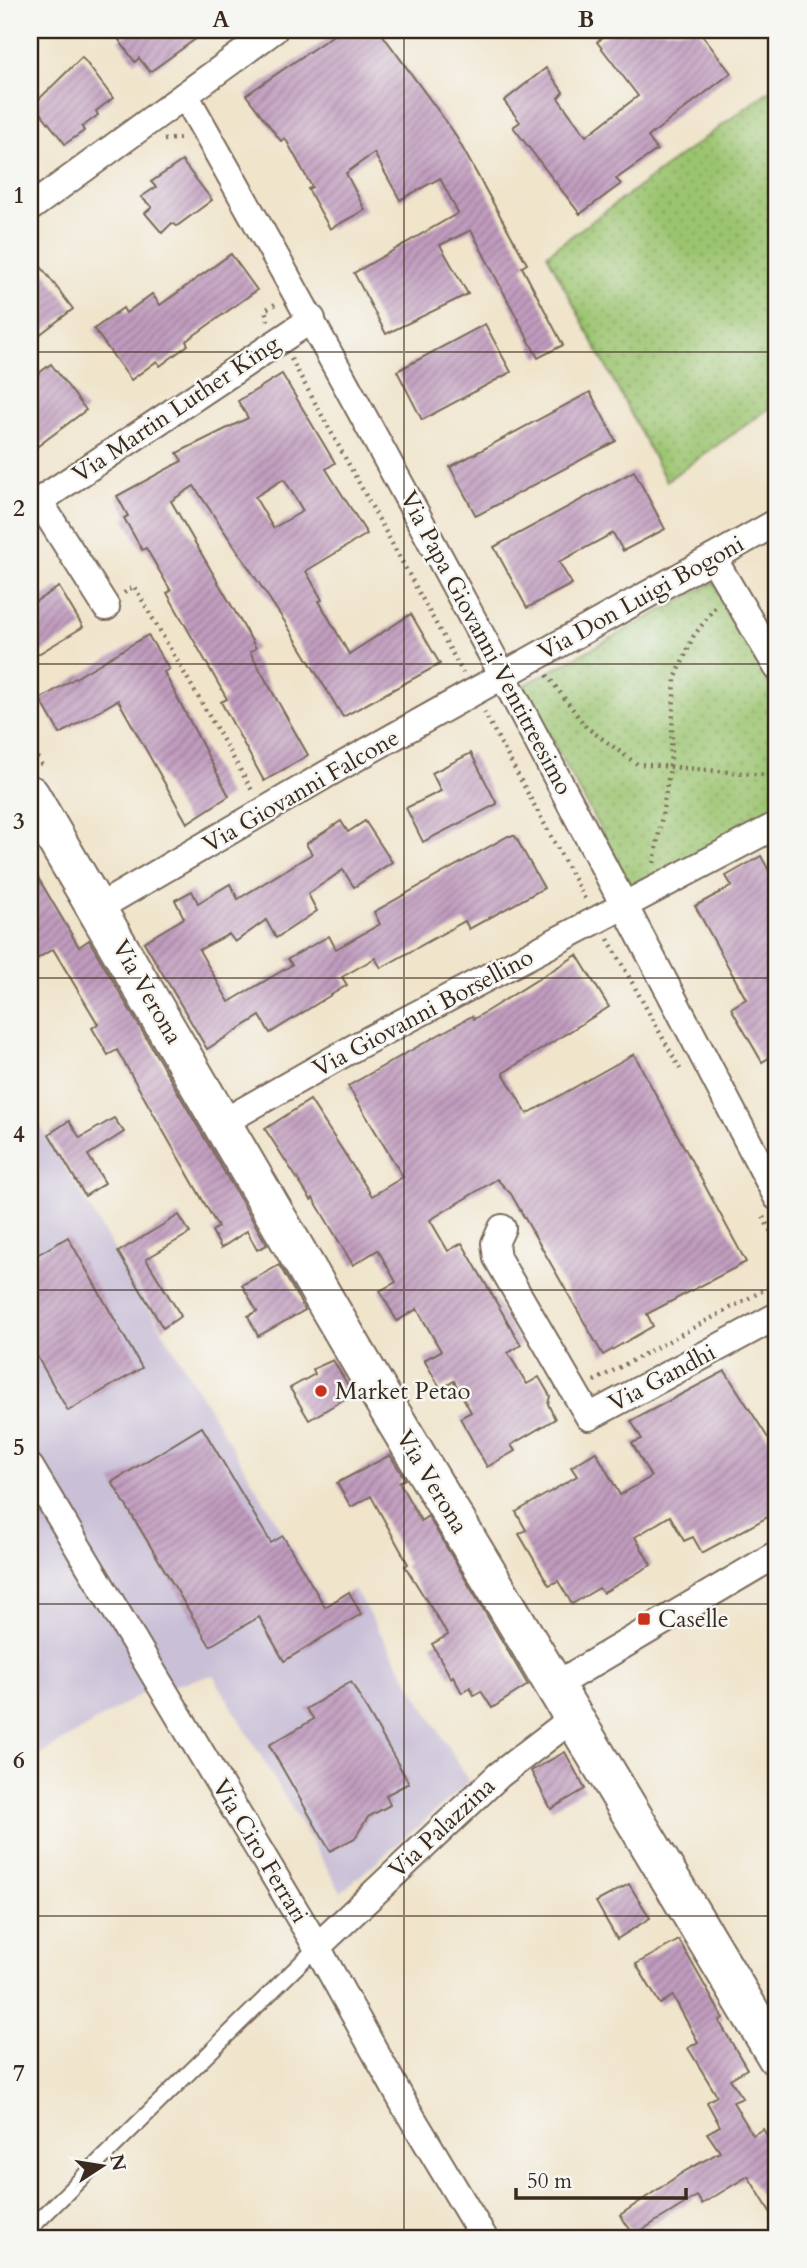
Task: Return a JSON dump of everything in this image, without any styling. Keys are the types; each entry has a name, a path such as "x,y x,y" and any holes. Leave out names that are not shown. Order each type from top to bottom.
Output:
{"street":[{"path":"30,208 274,30"},
{"name":"Via Papa Giovanni Ventitreesimo","path":"185,95 312,318 505,675 625,906 767,1202"},
{"name":"Via Martin Luther King","path":"106,607 39,501 312,318"},
{"name":"Via Don Luigi Bogoni","path":"505,675 777,522"},
{"path":"713,558 777,667"},
{"name":"Via Giovanni Falcone","path":"98,908 505,675"},
{"name":"Via Verona","path":"30,795 563,1702 777,2057"},
{"name":"Via Giovanni Borsellino","path":"222,1122 357,1045 777,825"},
{"name":"Via Gandhi","path":"502,1228 495,1243 497,1258 589,1418 777,1316"},
{"name":"Via Ciro Ferrari","path":"30,1466 317,1947 405,2106 484,2238"},
{"name":"Via Palazzina","path":"317,1947 499,1775 563,1702 777,1553"}],"lane":[{"path":"30,2229 317,1947"}],"path":[{"path":"160,142 177,138 192,142"},
{"path":"278,294 278,302 265,310 264,315 280,339 684,1076"},
{"path":"106,607 134,586 264,811"},
{"path":"659,887 653,861 670,767 676,679 693,637 730,587"},
{"path":"535,658 556,690 586,727 637,764 777,776"},
{"path":"767,1202 777,1243"},
{"path":"575,1392 777,1283"}],"shaded area":[{"path":"30,1108 326,1605 354,1589 469,1782 341,1892 213,1675 143,1693 30,1761"}],"green space":[{"path":"777,85 777,403 666,481 547,254"},
{"path":"714,582 777,697 777,812 633,890 523,686"}],"building":[{"path":"133,30 208,30 150,72 139,58 135,62 119,40"},
{"path":"341,30 379,30 453,131 527,264 522,267 563,345 538,358 471,230 440,245 468,294 386,334 354,273 458,213 440,178 400,200 374,153 346,173 365,210 330,229 308,189 312,187 285,138 281,141 246,95"},
{"path":"613,30 698,30 731,73 648,137 657,150 616,179 621,184 580,214 513,127 520,122 504,101 546,68 563,92 558,98 586,136 638,96 597,42"},
{"path":"82,57 113,98 96,111 98,115 82,127 84,131 65,144 34,104"},
{"path":"182,161 212,200 177,226 172,223 162,233 145,213 152,207 141,197 156,187 151,182"},
{"path":"30,252 73,309 30,342"},
{"path":"231,254 257,290 186,341 188,345 160,366 157,361 131,380 94,329 123,308 126,313 152,294 160,305"},
{"path":"485,324 511,372 422,420 397,371"},
{"path":"51,364 86,410 30,452 30,380"},
{"path":"282,374 335,463 326,469 367,534 306,571 322,600 319,601 349,654 411,614 440,664 343,717 285,622 194,486 171,501 256,648 250,652 308,755 264,781 221,702 227,699 167,593 171,591 146,548 142,550 124,518 128,516 117,496 182,461 177,453 248,418 238,401","holes":["284,479 303,511 273,528 255,497"]},
{"path":"590,392 616,441 476,516 450,467"},
{"path":"634,471 665,529 623,551 613,533 559,562 572,584 527,608 494,547"},
{"path":"59,587 83,627 30,659 30,605"},
{"path":"148,635 169,669 164,672 229,796 187,823 118,700 60,734 40,699"},
{"path":"471,753 497,804 423,842 406,808 441,791 432,773"},
{"path":"341,821 348,832 365,821 392,862 354,887 343,870 308,894 317,911 276,938 266,920 235,942 229,934 199,950 229,1002 292,965 288,959 329,936 336,949 380,924 374,912 508,836 515,836 544,888 469,929 465,921 381,968 375,958 342,977 347,985 270,1033 260,1016 207,1049 144,942 184,918 175,900 192,891 198,903 230,884 238,899 312,854 306,844"},
{"path":"761,856 777,885 777,1053 762,1062 731,1008 746,999 695,906 732,886 726,876"},
{"path":"30,864 79,947 89,940 267,1245 257,1250 247,1231 221,1248 212,1231 218,1227 117,1050 108,1055 92,1028 98,1024 53,949 30,963"},
{"path":"577,955 609,1007 503,1073 527,1114 634,1054 746,1262 647,1314 653,1326 603,1355 511,1194 497,1179 430,1220 448,1251 462,1243 521,1345 508,1353 527,1384 539,1377 550,1396 548,1404 555,1419 511,1445 515,1451 487,1467 460,1418 471,1412 454,1381 441,1389 424,1360 441,1351 417,1309 397,1321 380,1291 396,1282 378,1250 353,1265 313,1198 311,1200 265,1129 310,1100 372,1196 403,1177 348,1086 472,1016 474,1019"},
{"path":"114,1118 124,1132 88,1155 105,1183 85,1196 49,1134 69,1121 80,1138"},
{"path":"179,1215 190,1233 146,1259 181,1316 163,1328 118,1252"},
{"path":"68,1237 142,1368 68,1411 30,1344 30,1259"},
{"path":"279,1265 305,1310 258,1336 248,1316 257,1311 242,1285"},
{"name":"Market Petao","path":"333,1360 353,1394 309,1420 290,1388 315,1374 313,1369"},
{"path":"725,1371 777,1452 777,1512 702,1553 693,1537 684,1541 670,1516 635,1537 651,1565 603,1593 599,1588 572,1604 558,1581 549,1585 519,1534 526,1530 516,1512 577,1476 571,1467 596,1452 620,1495 651,1477 632,1443 642,1439 631,1421"},
{"path":"202,1427 271,1543 283,1536 325,1607 349,1592 361,1614 284,1661 259,1617 210,1646 112,1482"},
{"path":"390,1455 405,1479 399,1482 421,1521 428,1516 528,1685 492,1708 481,1691 474,1695 470,1687 462,1693 453,1676 451,1678 432,1644 448,1635 405,1566 408,1564 371,1496 351,1507 337,1483"},
{"path":"351,1682 409,1783 386,1795 390,1805 368,1817 355,1838 330,1851 269,1745 314,1719 306,1709"},
{"path":"565,1752 585,1789 551,1809 531,1771"},
{"path":"629,1884 650,1918 617,1939 596,1902"},
{"path":"679,1940 723,2018 719,2021 747,2069 730,2079 743,2098 733,2102 753,2135 763,2129 777,2151 777,2223 748,2176 702,2204 697,2196 634,2235 620,2215 685,2171 720,2152 707,2133 720,2126 707,2102 717,2096 688,2048 698,2042 673,1996 660,2004 636,1964"}],"place":[{"name":"Market Petao","path":"321,1391"},
{"name":"Caselle","path":"644,1619"}]}
